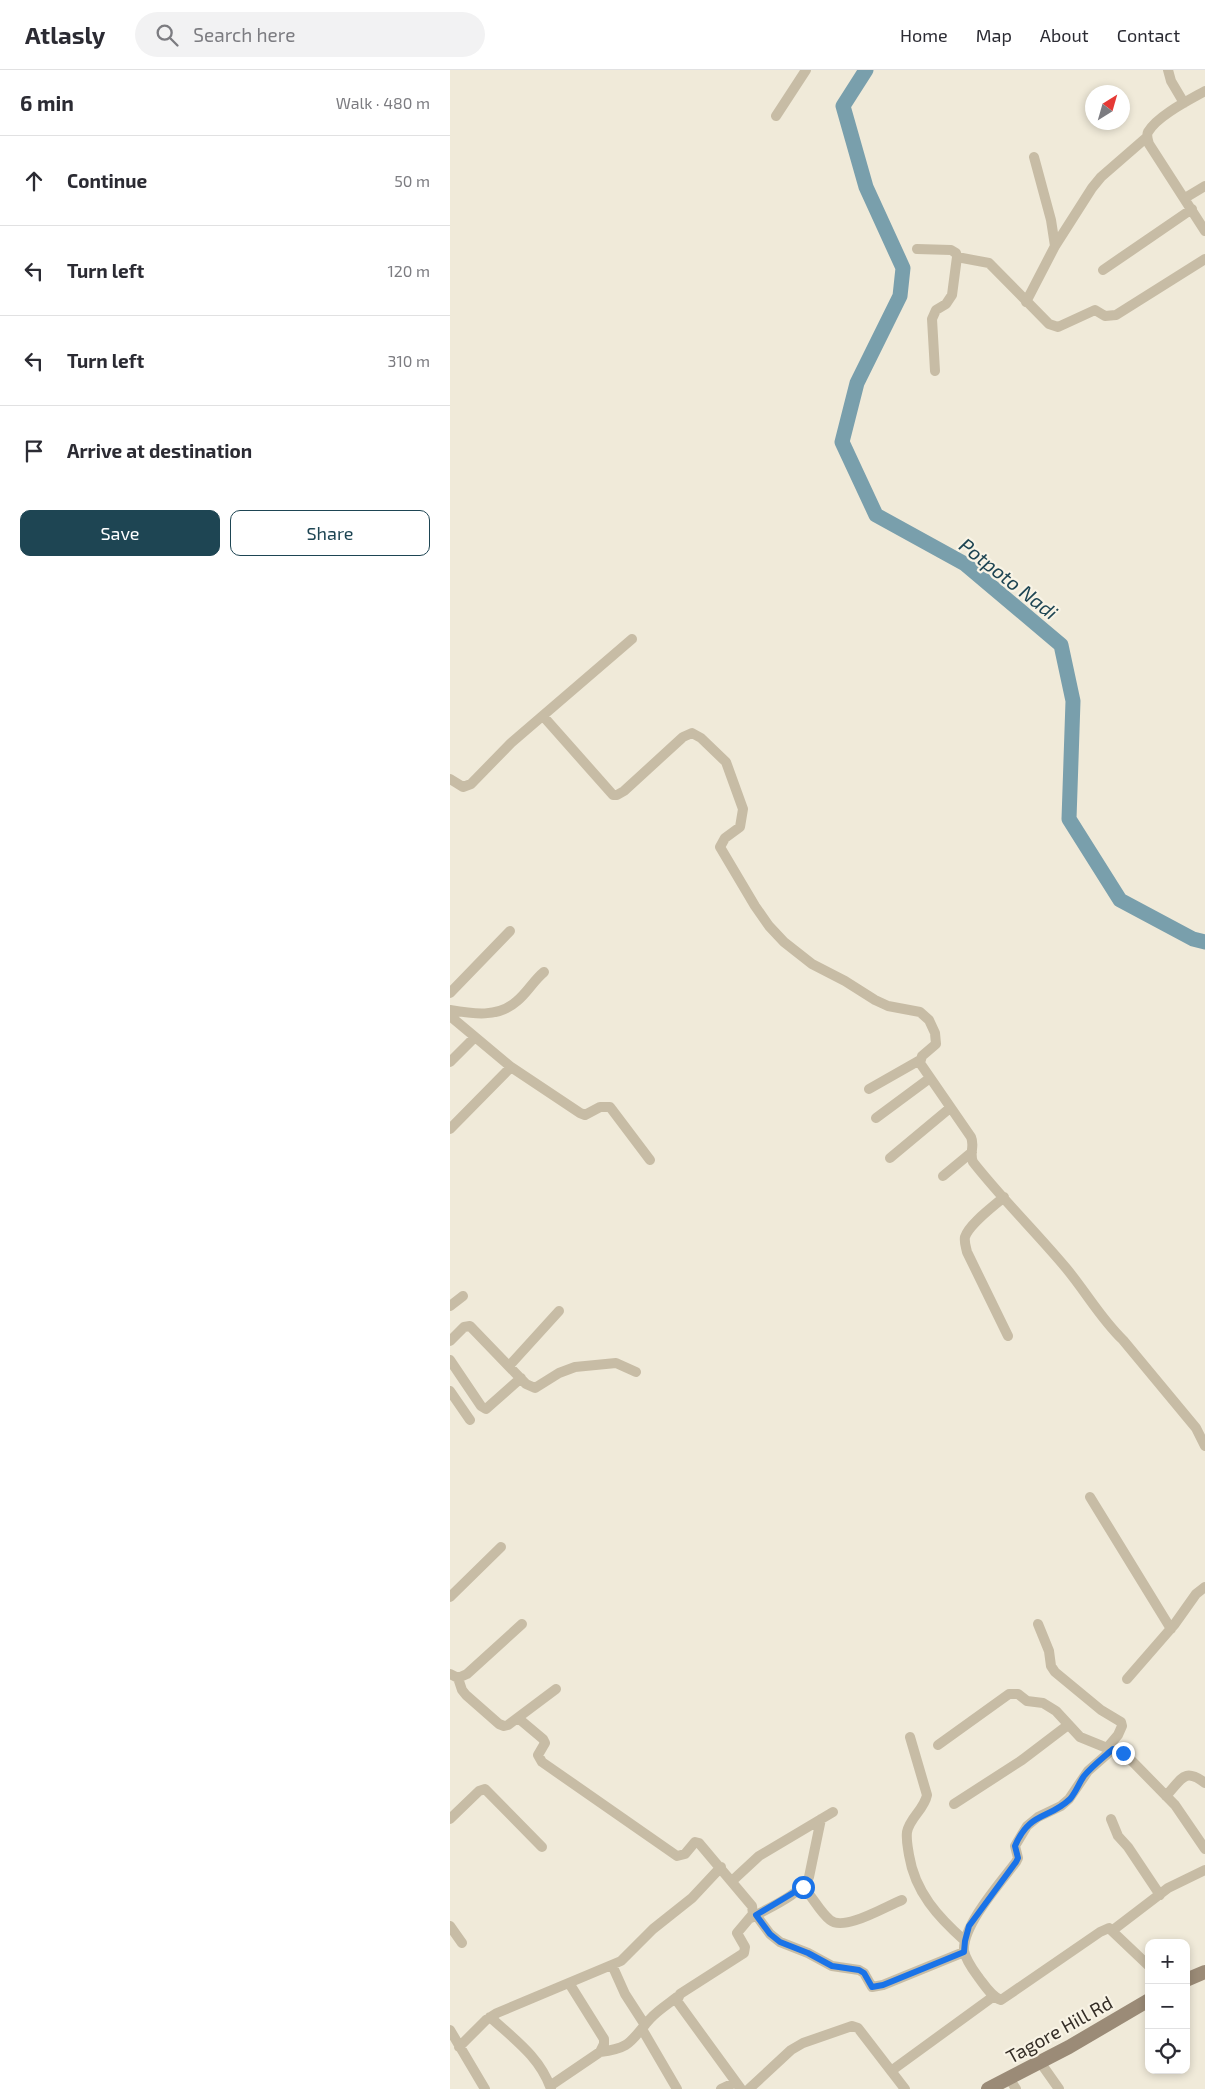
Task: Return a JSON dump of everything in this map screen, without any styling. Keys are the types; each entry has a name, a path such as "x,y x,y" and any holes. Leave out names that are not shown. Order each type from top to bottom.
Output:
{"main road":[{"path":"1190,1978 1205,1972"},
{"name":"Tagore Hill Rd","path":"988,2089 1013,2083 1040,2062 1145,2002"}],"street":[{"path":"776,116 806,70"},
{"path":"1168,70 1171,81 1184,103"},
{"path":"1026,302 1056,246 1097,182 1147,136 1155,124 1205,90"},
{"path":"1147,136 1149,144 1205,231"},
{"path":"1034,157 1056,246"},
{"path":"1185,198 1205,186"},
{"path":"1103,270 1192,209"},
{"path":"917,249 952,250 957,258 952,295 946,304 936,310 932,319 936,371"},
{"path":"957,258 989,263 1026,302 1049,324 1055,327 1061,327 1095,310 1106,316 1116,315 1205,259"},
{"path":"450,779 463,787 471,784 511,743 632,639"},
{"path":"543,716 613,795 624,792 682,737 692,733 701,738 729,767 743,810 743,816 740,827 725,838 720,847 760,913 784,942 812,964 881,1003 888,1006 915,1010 925,1016 935,1033 937,1040 934,1048 920,1060 869,1089"},
{"path":"450,993 510,931"},
{"path":"450,1010 478,1015 496,1011 518,1000 532,982 544,972"},
{"path":"450,1016 454,1027 475,1037 536,1086 585,1115 600,1107 610,1107 650,1160"},
{"path":"450,1062 475,1037"},
{"path":"920,1060 920,1063 971,1137 973,1142 973,1162 1066,1268 1112,1329 1187,1416 1205,1446"},
{"path":"450,1129 510,1067"},
{"path":"876,1118 930,1078"},
{"path":"890,1158 950,1108"},
{"path":"943,1176 972,1152"},
{"path":"1004,1197 970,1229 964,1243 1008,1336"},
{"path":"450,1306 463,1296"},
{"path":"510,1366 559,1311"},
{"path":"450,1341 464,1327 470,1326 521,1378 531,1387 535,1388 567,1369 616,1363 636,1372"},
{"path":"450,1360 481,1406 486,1409 521,1378"},
{"path":"450,1391 470,1420"},
{"path":"1090,1497 1171,1629"},
{"path":"450,1597 501,1547"},
{"path":"1127,1679 1171,1629 1189,1603 1205,1587"},
{"path":"522,1624 467,1674 454,1676 466,1695 499,1724 504,1726 518,1718 556,1689"},
{"path":"1038,1624 1049,1651 1051,1666 1055,1672 1101,1710 1121,1722 1122,1726 1110,1748 1088,1772 1069,1799 1061,1806 1038,1817 1026,1826 1015,1846 1018,1858 1016,1862 969,1926 964,1952 972,1969 994,1996 1001,2000 1100,1932 1109,1928 1145,1962"},
{"path":"938,1745 1014,1693 1027,1701 1043,1703 1063,1718 1080,1737 1128,1757 1166,1796 1205,1849"},
{"path":"518,1718 544,1739 545,1743 538,1755 542,1762 677,1856 685,1854 695,1842 699,1843 752,1906 753,1917 780,1942 808,1953 832,1966 859,1970 864,1973 872,1987 883,1985 964,1952"},
{"path":"954,1804 1022,1760 1068,1725"},
{"path":"910,1737 927,1796 926,1801 911,1820 907,1830 906,1838 910,1861 919,1886 931,1907 965,1941"},
{"path":"1166,1796 1185,1776 1190,1774 1205,1782"},
{"path":"452,1814 479,1791 485,1789 542,1847"},
{"path":"732,1881 759,1856 834,1812"},
{"path":"490,2017 534,2057 551,2088 600,2052 624,2047 660,2009 742,1956 745,1950 738,1933 753,1917 803,1887 809,1877 821,1819"},
{"path":"1111,1819 1118,1836 1128,1847 1160,1895"},
{"path":"459,2047 490,2017 510,2006 612,1965 626,1957 653,1929 704,1886 721,1867"},
{"path":"1113,1930 1184,1879 1205,1870"},
{"path":"803,1887 825,1916 838,1924 860,1918 902,1900"},
{"path":"450,1926 462,1943"},
{"path":"612,1965 625,1994 677,2089"},
{"path":"569,1983 604,2039 600,2052"},
{"path":"892,2071 994,1996"},
{"path":"677,1997 677,2001 682,2009 738,2085 721,2089"},
{"path":"749,2089 791,2050 810,2040 852,2026 858,2028 905,2089"},
{"path":"450,2030 485,2089"},
{"path":"1040,2062 1059,2089"}],"waterway":[{"name":"Potpoto Nadi","path":"866,70 843,106 866,187 903,268 900,296 857,383 842,442 876,515 965,564 1061,645 1073,701 1069,819 1120,900 1193,939 1205,942"}],"route":[{"path":"803,1887 756,1915 770,1934 780,1942 840,1969 859,1970 864,1973 872,1987 883,1985 964,1952 966,1933 969,1926 1016,1862 1018,1858 1015,1846 1026,1826 1038,1817 1061,1806 1069,1799 1088,1772 1113,1749 1123,1753"}]}
